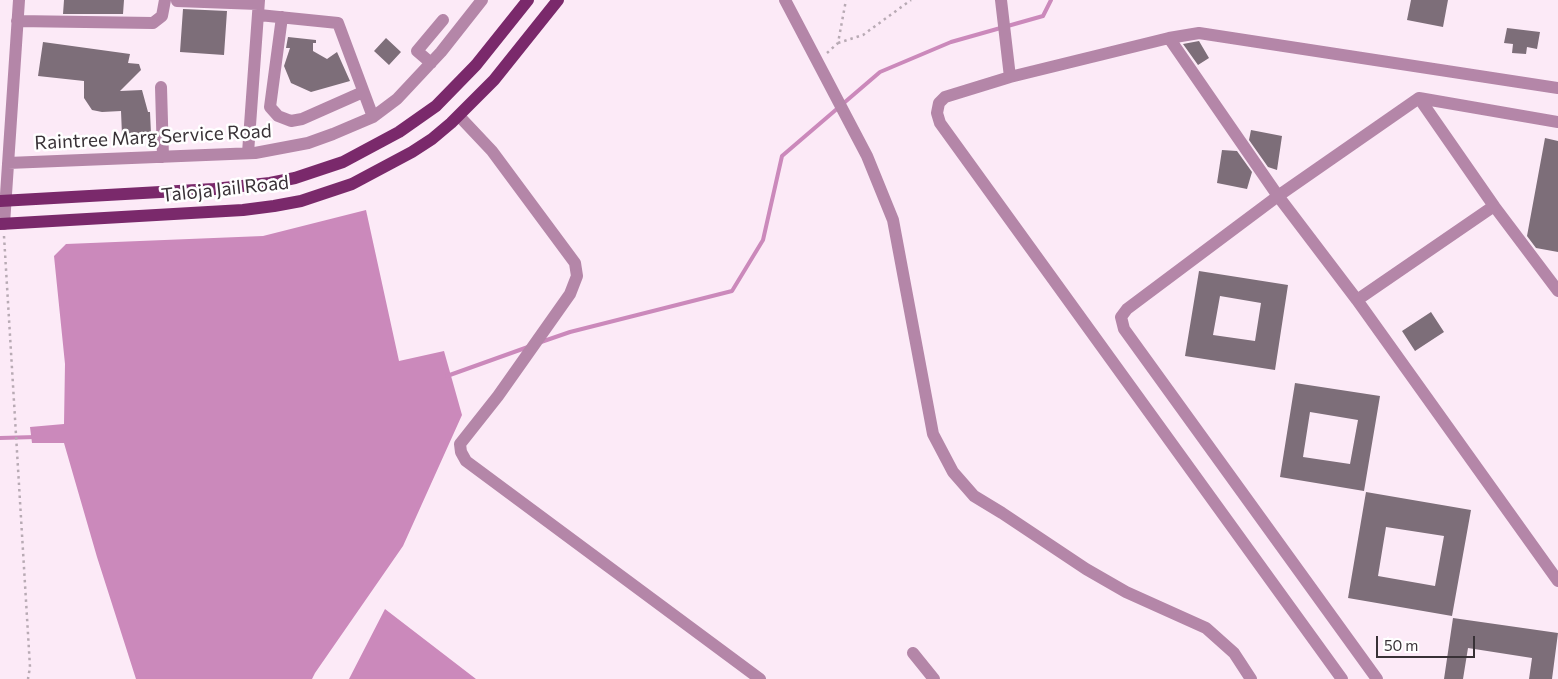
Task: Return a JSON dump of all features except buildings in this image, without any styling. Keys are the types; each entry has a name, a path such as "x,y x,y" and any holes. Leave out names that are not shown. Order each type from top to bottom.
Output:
{"main road":[{"name":"Taloja Jail Road","path":"3,201 214,189 251,185 295,178 343,162 399,132 436,106 476,65 528,0"},
{"name":"Taloja Jail Road","path":"2,224 215,212 274,206 301,201 352,184 432,139 459,116 494,80 558,0"}],"street":[{"path":"2,224 19,0"},
{"name":"Raintree Marg Service Road","path":"8,163 248,153 308,143 373,117 398,99 431,64 482,0"},
{"path":"785,0 868,156 893,220 933,434 953,472 974,496 1086,569 1126,592 1206,628 1234,652 1251,679"},
{"path":"1001,0 1010,77"},
{"path":"17,21 152,23 162,16 171,1 259,6 282,17 338,23 373,117"},
{"path":"248,153 259,6"},
{"path":"282,17 270,107 278,116 291,121 302,119 363,92"},
{"path":"431,64 417,51 443,20"},
{"path":"1342,679 940,123 937,113 939,104 945,97 1010,77 1169,38 1199,33 1558,88"},
{"path":"1169,38 1278,196 1357,300 1558,581"},
{"path":"161,86 163,157"},
{"path":"1419,98 1494,206 1558,291"},
{"path":"1376,679 1122,324 1121,317 1127,309 1278,196 1419,98 1558,122"},
{"path":"459,116 492,151 575,263 577,276 570,294 530,352 460,444 461,452 466,461 760,679"},
{"path":"1357,300 1494,206"},
{"path":"913,653 934,679"}],"path":[{"path":"838,43 846,0"},
{"path":"817,61 838,43 863,35 911,0"},
{"path":"2,224 30,657 28,679"}],"shaded area":[{"path":"366,210 399,361 444,351 462,415 403,546 312,679 136,679 97,557 64,443 32,443 30,427 64,424 65,364 54,256 66,244 263,236"},
{"path":"385,609 476,679 349,679"}],"waterway":[{"path":"541,342 570,332 732,291 763,240 782,156 880,72 951,42 1043,16 1051,0"},
{"path":"447,376 528,347"},
{"path":"0,438 36,437"}]}
